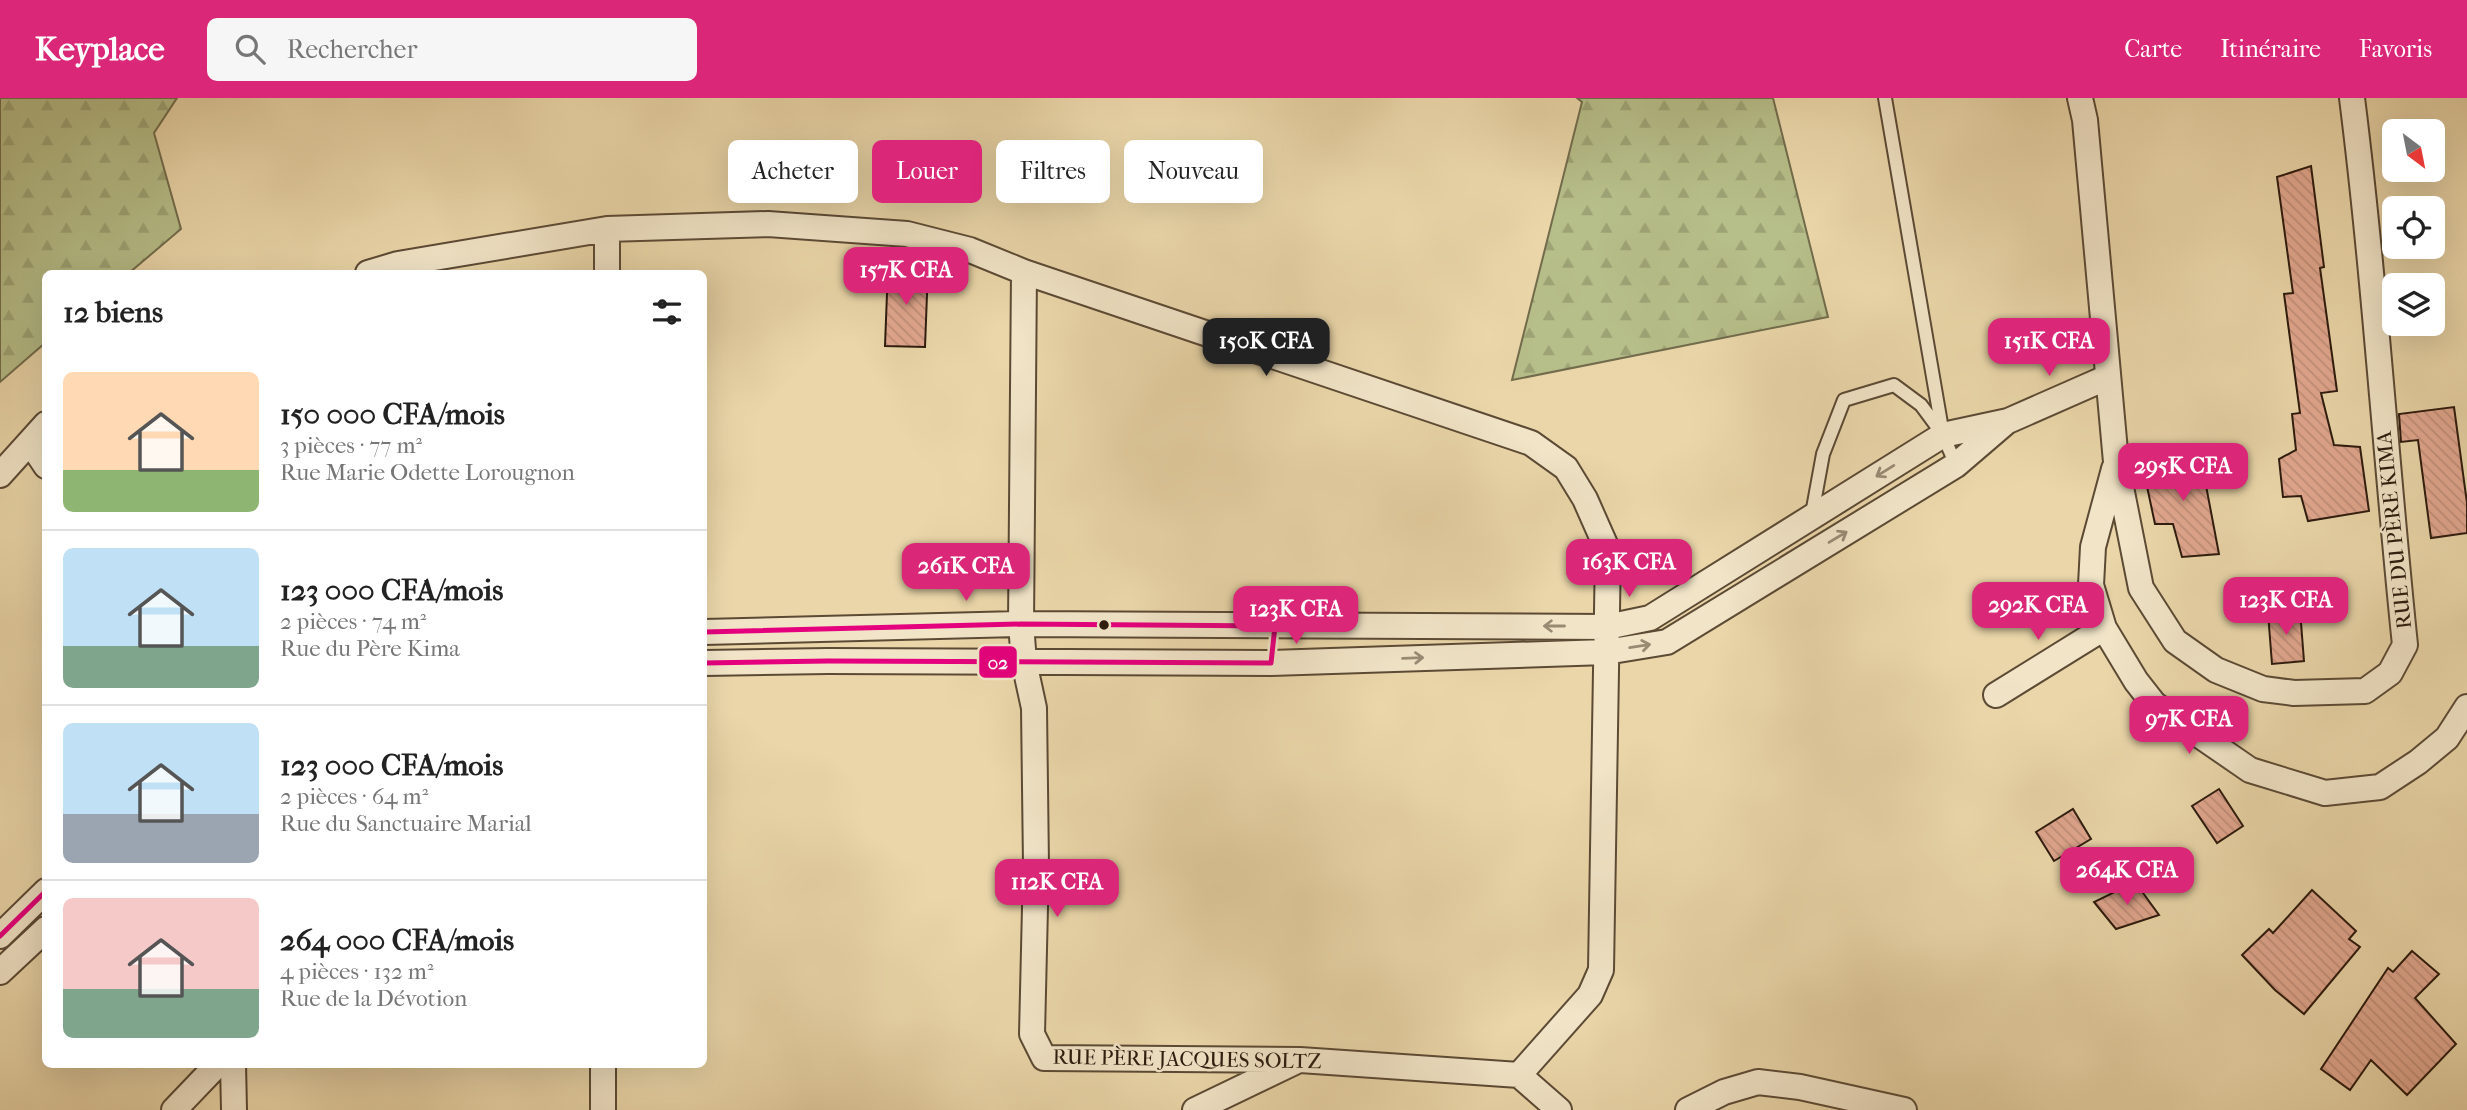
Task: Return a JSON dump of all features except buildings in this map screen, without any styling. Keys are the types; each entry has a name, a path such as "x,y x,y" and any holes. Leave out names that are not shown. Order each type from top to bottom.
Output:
{"street":[{"name":"RUE DU PÈRE KIMA","path":"2080,98 2085,120 2116,462 2141,587 2175,641 2216,670 2263,689 2294,693 2365,691 2390,673 2405,645 2382,411 2368,227 2352,98"},
{"path":"378,270 398,264 607,229 768,225 907,234 970,250 1024,272 1531,443 1566,468 1585,499 1608,551 1601,970 1590,995 1520,1075 1559,1110"},
{"path":"607,229 607,270"},
{"name":"RUE PÈRE JACQUES SOLTZ","path":"1024,272 1021,624 1024,662 1034,708 1036,865 1032,1034 1044,1058 1300,1060 1520,1075"},
{"path":"707,632 1021,624 1607,626 1650,618 1943,435 2008,421 2108,377"},
{"path":"707,663 1271,663 1606,652 1667,642 1956,465 2008,421"},
{"path":"0,475 38,433"},
{"path":"2116,462 2094,547 2091,585 2104,628 2154,705 2250,770 2325,793 2380,787 2418,762 2447,738 2467,707"},
{"path":"1271,663 1275,626"},
{"path":"1996,695 2104,628"},
{"path":"0,936 42,895"},
{"path":"0,972 42,933"},
{"path":"1195,1110 1300,1060"},
{"path":"174,1110 215,1068"},
{"path":"233,1068 234,1110"},
{"path":"603,1068 603,1110"},
{"path":"1688,1110 1724,1092 1758,1082 1800,1087 1904,1110"}],"lane":[{"path":"1885,98 1943,435"},
{"path":"1812,517 1824,454 1844,400 1894,386 1921,405 1943,435 1956,465"}],"green space":[{"path":"0,98 177,98 154,133 181,229 133,270 42,270 42,346 0,382"},
{"path":"1577,98 1773,98 1828,317 1512,380 1582,102"}],"transit line":[{"name":"02","path":"707,632 1021,624 1275,626 1271,663 707,663"},
{"name":"02","path":"0,936 42,895"}]}
